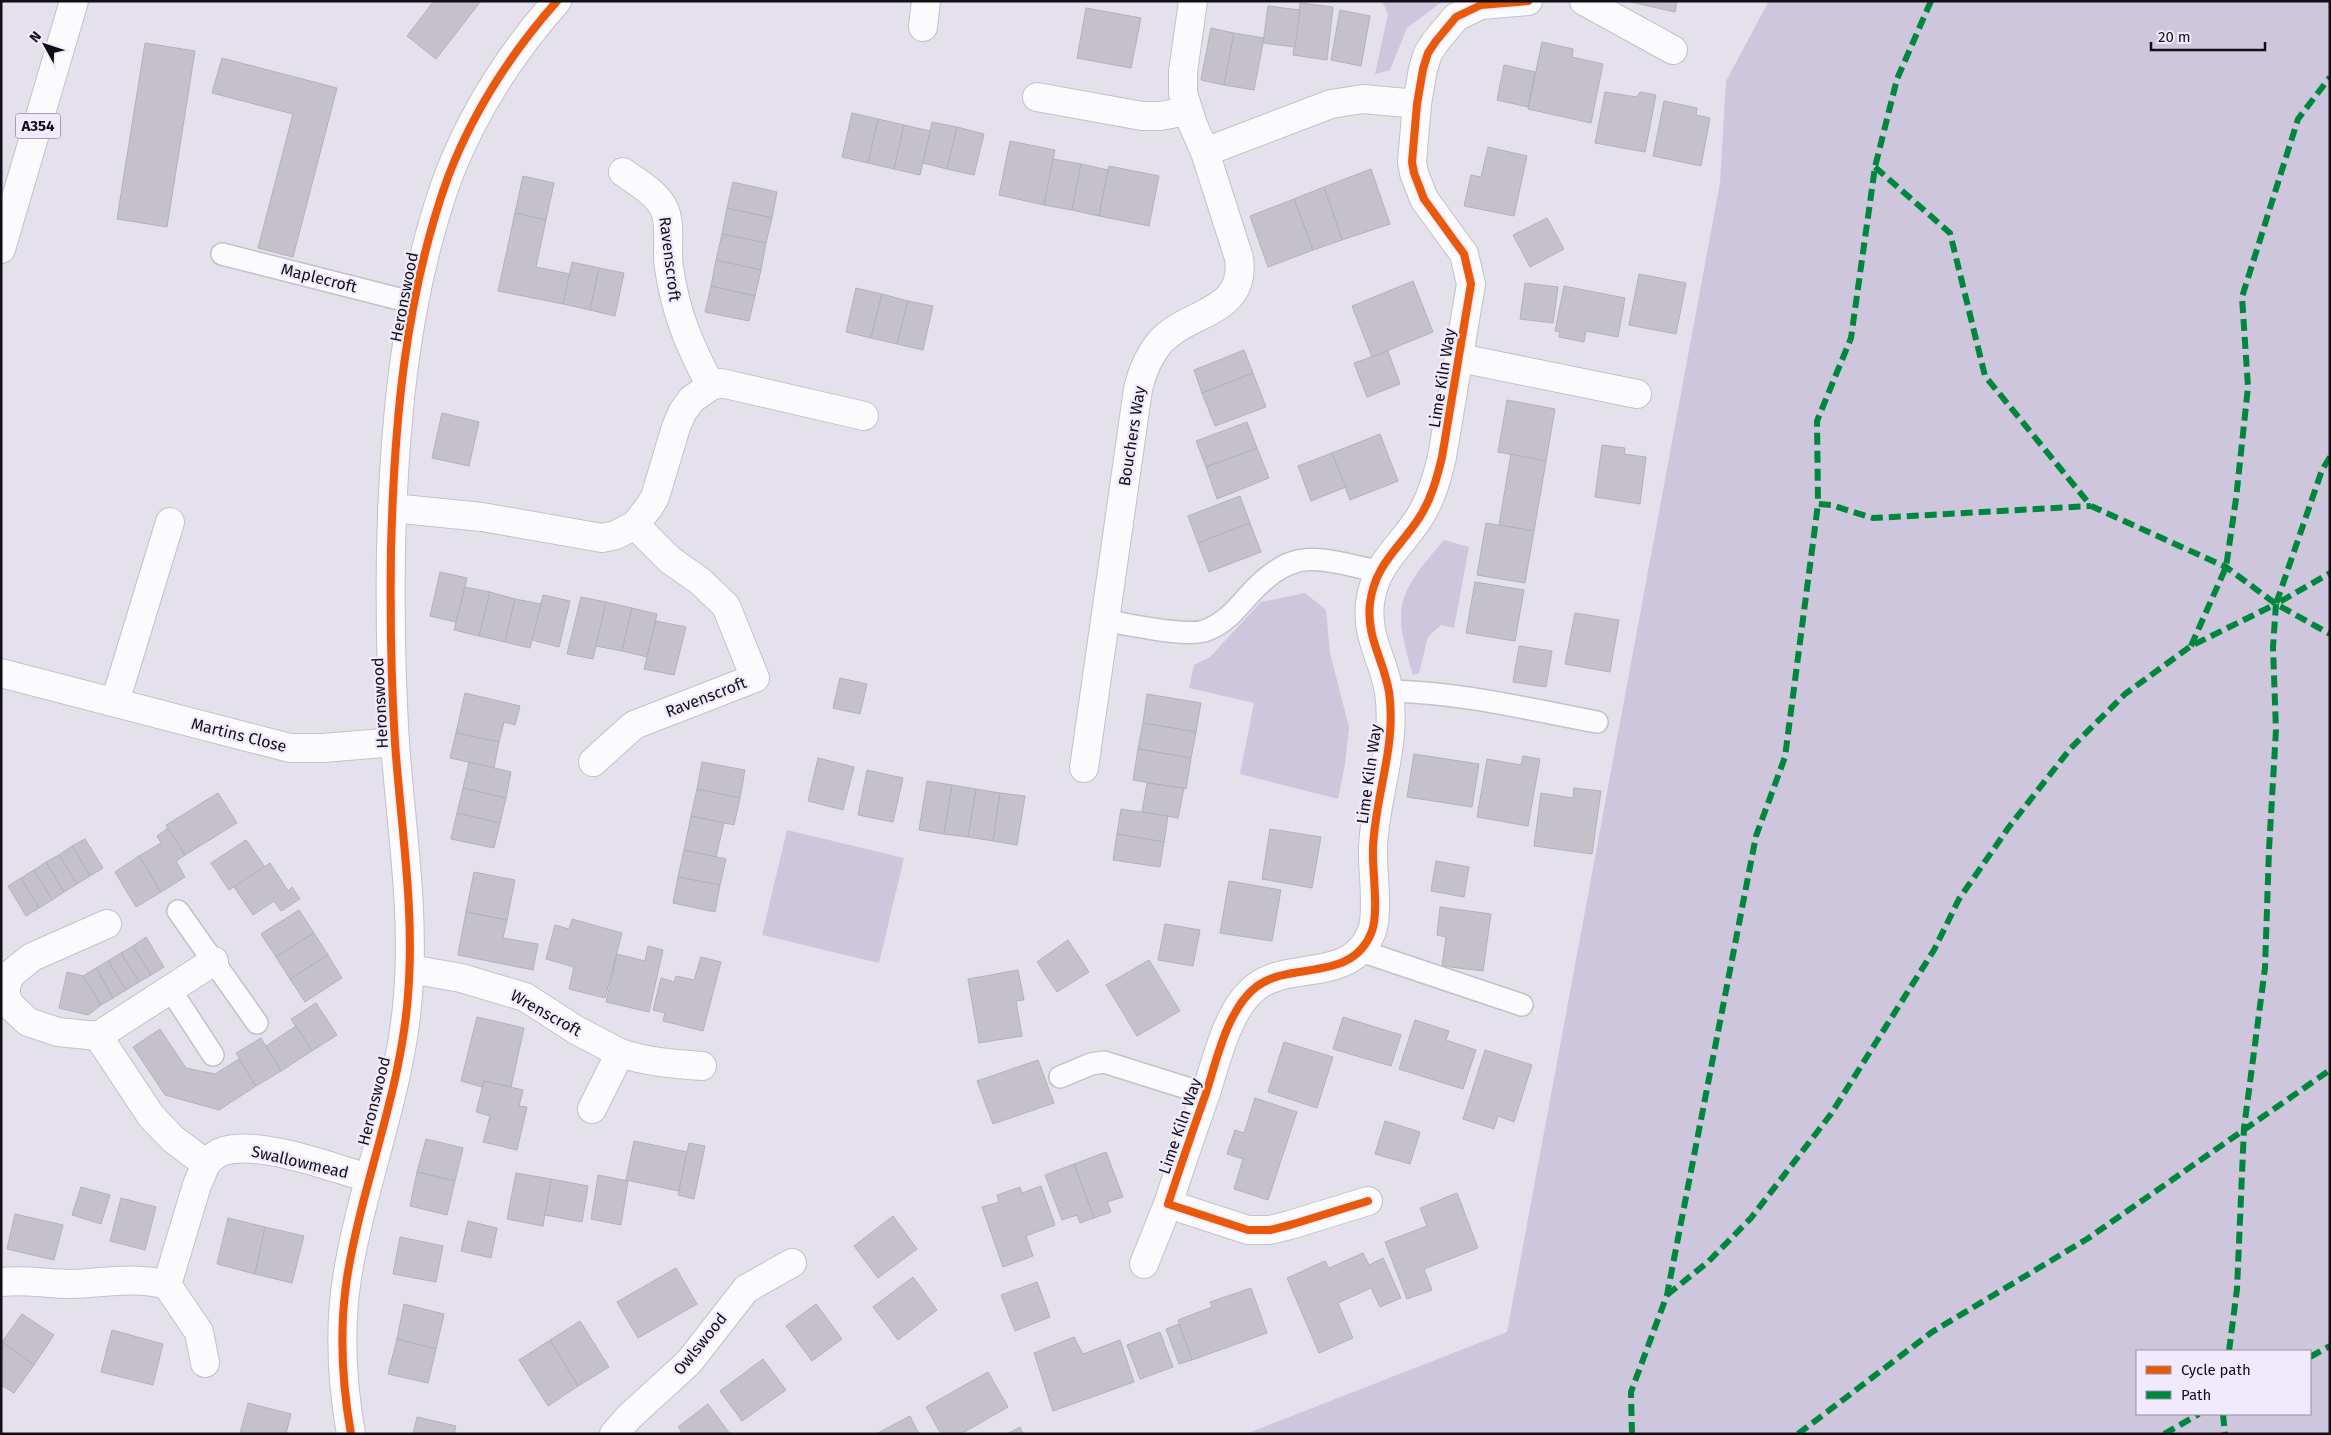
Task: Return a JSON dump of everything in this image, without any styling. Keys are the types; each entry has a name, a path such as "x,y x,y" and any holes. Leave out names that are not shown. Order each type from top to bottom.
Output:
{"main road":[{"name":"A354","path":"1,250 10,189 74,1"},
{"name":"Heronswood","path":"351,1434 344,1384 344,1308 351,1256 402,1047 410,969 410,916 395,742 390,636 395,441 415,303 439,205 449,176 473,122 515,53 557,1"},
{"name":"Bouchers Way","path":"1084,768 1138,389 1143,370 1161,341 1226,300 1239,282 1241,270 1239,258 1205,152 1188,111 1183,93 1183,72 1193,1"},
{"name":"Lime Kiln Way","path":"1144,1264 1168,1204 1231,1021 1238,1007 1253,989 1263,982 1285,974 1331,967 1350,958 1369,937 1374,919 1372,847 1389,752 1391,729 1389,691 1370,636 1370,604 1379,571 1388,556 1420,516 1435,484 1442,457 1460,358 1469,296 1470,274 1464,254 1424,199 1416,182 1412,162 1417,104 1428,53 1445,29 1456,18 1481,5 1528,1"},
{"path":"1584,1 1673,50"},
{"path":"1037,97 1142,116 1160,116 1188,111"},
{"path":"1205,152 1330,104 1363,99 1417,104"},
{"name":"Ravenscroft","path":"623,172 655,196 666,213 668,266 676,308 682,328 710,386"},
{"path":"1460,358 1637,394"},
{"path":"392,508 482,516 602,538 616,536 635,525 655,497 676,427 683,411 692,399 710,386 721,383 864,416"},
{"path":"115,702 170,522"},
{"name":"Ravenscroft","path":"593,762 634,725 755,678 726,606 700,581 670,560 635,525"},
{"name":"Martins Close","path":"1,673 290,748 323,748 395,742"},
{"path":"107,924 77,939 32,957 10,974 6,985 6,997 18,1015 28,1022 58,1032 98,1036 214,961"},
{"name":"Wrenscroft","path":"410,969 461,978 525,997 576,1030 620,1053 637,1059 668,1064 702,1066"},
{"path":"98,1036 151,1116 173,1139 206,1164 197,1185 167,1285"},
{"path":"592,1109 620,1053"},
{"name":"Swallowmead","path":"206,1164 214,1156 224,1151 247,1148 279,1154 369,1178"},
{"path":"1168,1204 1248,1230 1270,1230 1368,1201"},
{"name":"Owlswood","path":"614,1434 689,1362 746,1289 792,1263"},
{"path":"1,1282 38,1280 70,1284 137,1280 167,1285 199,1332 205,1363"}],"lane":[{"name":"Maplecroft","path":"222,254 415,303"},
{"path":"1106,621 1175,631 1203,631 1220,623 1235,611 1266,579 1282,567 1299,559 1324,559 1379,571"},
{"path":"1389,691 1413,691 1495,703 1597,722"},
{"path":"178,911 257,1023"},
{"path":"1358,950 1522,1005"},
{"path":"170,989 213,1055"},
{"path":"1060,1077 1090,1064 1104,1062 1206,1094"}],"shaded area":[{"path":"1382,1 1443,1 1407,28 1390,70 1375,74 1388,14"},
{"path":"1769,1 2330,1 2330,1434 1246,1434 1507,1332 1720,183 1726,81"},
{"path":"1444,540 1469,547 1454,628 1441,625 1428,637 1419,673 1413,675 1402,632 1401,616 1403,602 1416,574"},
{"path":"1305,593 1326,610 1330,653 1349,727 1345,764 1338,799 1240,774 1254,703 1189,688 1194,665 1210,657 1261,602"},
{"path":"787,830 904,858 879,963 762,935"}],"building":[{"path":"434,1 481,1 436,59 407,36"},
{"path":"1627,1 1677,1 1675,12"},
{"path":"1300,3 1333,7 1327,60 1293,55"},
{"path":"1268,6 1300,10 1295,47 1263,43"},
{"path":"1086,8 1141,18 1131,68 1077,58"},
{"path":"1340,10 1370,16 1361,66 1331,60"},
{"path":"1211,28 1234,33 1224,85 1201,80"},
{"path":"1234,33 1264,38 1254,90 1224,85"},
{"path":"1542,42 1573,49 1572,57 1603,64 1591,123 1528,109"},
{"path":"145,43 195,51 167,227 117,219"},
{"path":"222,58 337,88 293,257 258,248 293,114 212,93"},
{"path":"1504,65 1535,72 1528,107 1497,100"},
{"path":"1605,92 1637,97 1640,92 1656,95 1645,152 1595,143"},
{"path":"1664,101 1697,108 1696,115 1710,118 1701,166 1653,156"},
{"path":"852,113 878,119 868,163 842,157"},
{"path":"878,119 904,125 894,169 868,163"},
{"path":"932,122 957,127 947,169 923,163"},
{"path":"904,125 930,131 920,175 894,169"},
{"path":"957,127 984,134 974,175 947,169"},
{"path":"1010,141 1055,150 1044,205 999,195"},
{"path":"1488,147 1527,156 1514,216 1464,206 1471,175 1481,177"},
{"path":"1053,159 1081,164 1072,210 1044,205"},
{"path":"1081,164 1108,170 1099,216 1072,210"},
{"path":"1109,166 1159,176 1149,226 1099,216"},
{"path":"1371,169 1390,224 1342,240 1324,187"},
{"path":"523,176 554,183 546,220 515,213"},
{"path":"733,182 777,192 772,218 727,208"},
{"path":"1324,187 1342,240 1313,250 1294,199"},
{"path":"1294,199 1313,250 1268,267 1250,216"},
{"path":"727,208 772,218 766,243 722,234"},
{"path":"515,213 546,220 536,267 570,274 563,304 498,291"},
{"path":"1547,218 1564,249 1530,267 1513,235"},
{"path":"722,234 766,243 761,270 716,260"},
{"path":"716,260 761,270 755,296 711,286"},
{"path":"572,262 599,268 590,310 563,304"},
{"path":"599,268 624,273 615,316 590,310"},
{"path":"1639,274 1686,283 1676,334 1629,325"},
{"path":"1413,281 1433,332 1372,357 1352,306"},
{"path":"1525,283 1558,287 1553,323 1520,319"},
{"path":"711,286 755,296 749,321 705,312"},
{"path":"1564,286 1625,298 1618,337 1586,331 1584,342 1559,337 1560,332 1555,331"},
{"path":"856,288 882,294 871,338 846,332"},
{"path":"882,294 908,301 897,344 871,338"},
{"path":"908,301 933,306 923,350 897,344"},
{"path":"1244,350 1253,373 1202,393 1194,370"},
{"path":"1388,351 1400,384 1367,397 1354,363"},
{"path":"1253,373 1266,407 1215,426 1202,393"},
{"path":"1507,400 1555,409 1546,461 1498,452"},
{"path":"442,413 479,422 469,466 432,458"},
{"path":"1247,422 1257,448 1206,467 1196,441"},
{"path":"1380,434 1398,481 1350,500 1332,453"},
{"path":"1602,445 1625,448 1624,454 1646,457 1640,504 1595,497"},
{"path":"1257,448 1269,478 1217,499 1206,467"},
{"path":"1332,453 1346,487 1311,501 1298,466"},
{"path":"1511,454 1546,461 1534,531 1499,525"},
{"path":"1240,496 1250,523 1198,543 1188,516"},
{"path":"1250,523 1261,552 1209,572 1198,543"},
{"path":"1486,523 1534,531 1525,583 1477,575"},
{"path":"440,572 467,578 456,622 430,616"},
{"path":"1475,582 1524,590 1515,641 1466,633"},
{"path":"465,587 490,592 479,636 454,630"},
{"path":"490,592 515,599 505,642 479,636"},
{"path":"543,595 570,601 559,647 532,640"},
{"path":"581,597 606,602 593,659 567,654"},
{"path":"515,599 541,604 530,648 505,642"},
{"path":"606,602 632,608 622,651 596,646"},
{"path":"632,608 657,614 647,657 622,651"},
{"path":"1575,613 1619,620 1610,672 1565,664"},
{"path":"656,621 686,627 674,675 644,669"},
{"path":"1519,646 1552,651 1546,687 1513,682"},
{"path":"840,678 867,684 860,714 833,708"},
{"path":"465,693 520,706 515,725 504,722 499,742 456,733"},
{"path":"1147,694 1201,703 1196,732 1143,723"},
{"path":"1143,723 1196,732 1191,758 1138,749"},
{"path":"456,733 499,742 494,768 450,758"},
{"path":"1138,749 1191,758 1186,789 1133,780"},
{"path":"1414,754 1479,764 1472,807 1407,797"},
{"path":"1523,756 1540,759 1528,826 1477,817 1487,759 1521,765"},
{"path":"818,758 854,767 843,810 808,801"},
{"path":"469,762 511,772 506,798 463,788"},
{"path":"702,762 745,770 740,798 697,789"},
{"path":"867,770 903,778 893,822 858,815"},
{"path":"927,781 952,785 944,834 919,830"},
{"path":"1147,783 1184,788 1178,818 1142,812"},
{"path":"952,785 976,789 968,837 944,834"},
{"path":"463,788 506,798 500,823 457,813"},
{"path":"1574,788 1601,791 1592,854 1534,846 1541,793 1573,798"},
{"path":"697,789 740,798 734,825 691,816"},
{"path":"976,789 1000,793 993,841 968,837"},
{"path":"218,793 237,823 185,855 166,825"},
{"path":"1000,793 1025,796 1017,845 993,841"},
{"path":"1121,809 1168,816 1164,842 1117,834"},
{"path":"457,813 500,823 494,848 451,839"},
{"path":"691,816 724,823 716,857 684,850"},
{"path":"168,828 185,855 176,861 185,877 161,892 139,856 161,843 157,836"},
{"path":"1270,829 1321,837 1312,888 1262,879"},
{"path":"1117,834 1164,842 1160,867 1113,860"},
{"path":"85,839 103,868 90,876 72,846"},
{"path":"246,840 265,867 229,890 211,863"},
{"path":"72,846 90,876 77,884 59,855"},
{"path":"684,850 726,859 720,885 678,877"},
{"path":"59,855 77,884 64,892 46,862"},
{"path":"139,856 161,892 136,907 115,872"},
{"path":"1436,861 1469,867 1464,897 1431,891"},
{"path":"46,862 64,892 52,900 34,870"},
{"path":"270,863 288,891 292,887 300,899 281,911 274,901 253,915 234,887"},
{"path":"34,870 52,900 39,908 21,878"},
{"path":"474,872 515,880 507,920 466,912"},
{"path":"678,877 720,885 715,912 673,903"},
{"path":"21,878 39,908 26,916 8,886"},
{"path":"1229,881 1281,890 1272,941 1220,933"},
{"path":"1440,907 1491,914 1483,971 1442,966 1446,937 1437,935"},
{"path":"299,910 314,933 276,957 261,934"},
{"path":"466,912 507,920 503,938 538,944 533,970 458,955"},
{"path":"572,919 622,933 605,998 569,989 574,967 546,959 555,925 569,929"},
{"path":"1165,924 1200,930 1193,966 1158,960"},
{"path":"314,933 328,955 290,979 276,957"},
{"path":"146,937 164,967 151,975 133,946"},
{"path":"1068,940 1089,972 1057,992 1037,962"},
{"path":"133,946 151,975 139,982 121,953"},
{"path":"648,946 663,950 649,1012 606,1002 617,954 645,961"},
{"path":"121,953 139,982 126,990 108,961"},
{"path":"328,955 342,978 305,1002 290,979"},
{"path":"701,957 721,962 703,1031 663,1021 665,1013 653,1010 661,978 674,982 676,976 694,980"},
{"path":"1149,960 1180,1011 1137,1036 1106,985"},
{"path":"108,961 126,990 113,998 96,968"},
{"path":"96,968 113,998 101,1005 83,976"},
{"path":"1018,970 1024,1000 1016,1001 1022,1036 979,1043 968,979"},
{"path":"67,972 83,976 101,1005 88,1015 59,1008"},
{"path":"316,1003 337,1035 312,1051 291,1019"},
{"path":"477,1017 524,1028 511,1087 484,1081 482,1087 461,1081"},
{"path":"1343,1017 1401,1035 1391,1066 1333,1049"},
{"path":"1415,1020 1449,1031 1446,1040 1476,1050 1463,1089 1399,1069"},
{"path":"296,1026 312,1051 281,1071 266,1046"},
{"path":"160,1029 186,1068 215,1074 239,1059 256,1086 219,1110 165,1095 133,1047"},
{"path":"261,1038 281,1071 256,1086 236,1053"},
{"path":"1284,1042 1333,1057 1317,1108 1268,1092"},
{"path":"1485,1050 1532,1065 1514,1122 1498,1116 1494,1129 1463,1119"},
{"path":"1038,1060 1054,1103 993,1124 977,1081"},
{"path":"484,1081 523,1090 519,1106 527,1107 517,1150 483,1142 490,1116 476,1112"},
{"path":"1255,1098 1297,1112 1268,1200 1234,1189 1243,1159 1227,1154 1235,1130 1244,1133"},
{"path":"1385,1121 1420,1132 1410,1164 1375,1154"},
{"path":"426,1139 463,1148 455,1181 417,1172"},
{"path":"634,1141 687,1152 679,1191 626,1180"},
{"path":"689,1143 705,1146 694,1199 678,1195"},
{"path":"1106,1152 1123,1197 1107,1202 1111,1212 1094,1218 1074,1164"},
{"path":"1074,1164 1094,1218 1080,1223 1077,1215 1062,1220 1045,1175"},
{"path":"417,1172 455,1181 447,1215 410,1206"},
{"path":"516,1173 551,1179 543,1226 507,1219"},
{"path":"598,1175 628,1181 621,1225 591,1219"},
{"path":"551,1179 588,1186 582,1222 545,1215"},
{"path":"1041,1186 1055,1225 1026,1236 1033,1256 1003,1267 982,1207 999,1202 997,1195 1020,1187 1022,1193"},
{"path":"81,1187 110,1195 101,1224 72,1215"},
{"path":"1457,1193 1478,1248 1424,1269 1432,1290 1407,1299 1385,1242 1427,1226 1420,1208"},
{"path":"121,1198 156,1207 145,1250 110,1241"},
{"path":"15,1214 63,1225 54,1260 7,1249"},
{"path":"893,1216 917,1249 878,1278 854,1246"},
{"path":"228,1218 265,1227 255,1274 217,1264"},
{"path":"468,1221 497,1228 491,1258 461,1251"},
{"path":"265,1227 304,1236 292,1283 255,1274"},
{"path":"400,1237 443,1246 436,1282 393,1274"},
{"path":"1363,1253 1369,1265 1383,1258 1401,1298 1380,1307 1371,1288 1338,1303 1353,1338 1319,1353 1287,1278 1325,1261 1329,1268"},
{"path":"676,1268 697,1304 638,1338 617,1302"},
{"path":"913,1277 937,1310 898,1340 873,1307"},
{"path":"1037,1282 1050,1317 1015,1331 1001,1295"},
{"path":"1251,1288 1267,1333 1192,1360 1178,1320 1212,1307 1210,1302"},
{"path":"404,1304 444,1314 436,1349 397,1339"},
{"path":"816,1304 842,1339 812,1361 786,1326"},
{"path":"22,1314 54,1335 34,1365 2,1342"},
{"path":"580,1321 609,1367 578,1386 550,1340"},
{"path":"1179,1324 1192,1360 1179,1364 1166,1329"},
{"path":"112,1330 163,1344 153,1385 101,1372"},
{"path":"1160,1332 1173,1367 1140,1379 1127,1345"},
{"path":"1074,1337 1083,1354 1120,1340 1134,1382 1053,1411 1034,1353"},
{"path":"397,1339 436,1349 428,1383 388,1374"},
{"path":"550,1340 578,1386 548,1406 519,1360"},
{"path":"2,1342 34,1365 14,1393 1,1385"},
{"path":"763,1359 786,1390 742,1421 720,1391"},
{"path":"988,1372 1008,1407 961,1434 941,1434 926,1407"},
{"path":"248,1403 291,1414 286,1434 240,1434"},
{"path":"708,1404 730,1434 683,1434 678,1427"},
{"path":"910,1416 919,1434 876,1434"},
{"path":"417,1417 456,1426 454,1434 413,1434"},
{"path":"1020,1427 1023,1434 1007,1434"}],"marked path":[{"path":"1931,1 1897,79 1875,167 1851,338 1817,421 1818,504 1831,505 1873,518 2091,506"},
{"path":"2191,646 2226,567 2236,499 2248,387 2242,297 2298,119 2330,77"},
{"path":"1875,167 1950,233 1985,376 2091,506 2226,567 2276,604 2330,634"},
{"path":"2330,457 2322,470 2276,604 2330,573"},
{"path":"1632,1434 1631,1392 1667,1295 1756,836 1785,757 1818,504"},
{"path":"1667,1295 1708,1262 1751,1218 1831,1114 1934,950 1959,899 2009,827 2070,749 2125,694 2191,646 2276,604"},
{"path":"2229,1350 2237,1289 2244,1128 2265,968 2276,730 2273,647 2276,604"},
{"path":"1798,1434 1932,1332 2087,1239 2330,1070"},
{"path":"2311,1356 2330,1346"},
{"path":"2164,1434 2197,1415"},
{"path":"2223,1415 2225,1434"}],"cycle path":[{"path":"351,1434 345,1395 342,1337 347,1278 362,1207 398,1067 404,1031 410,964 409,900 394,719 391,623 391,550 395,456 404,361 421,268 433,222 458,153 481,106 509,62 557,1"},
{"path":"1368,1201 1270,1230 1248,1230 1168,1204 1218,1053 1237,1009 1256,987 1270,979 1286,974 1336,965 1350,958 1363,948 1372,931 1375,913 1373,848 1377,809 1388,751 1391,712 1387,680 1373,638 1369,616 1370,603 1373,589 1382,567 1419,518 1436,481 1442,457 1471,284 1464,254 1424,199 1414,173 1412,162 1417,104 1423,69 1428,53 1456,17 1481,5 1528,1"}]}
